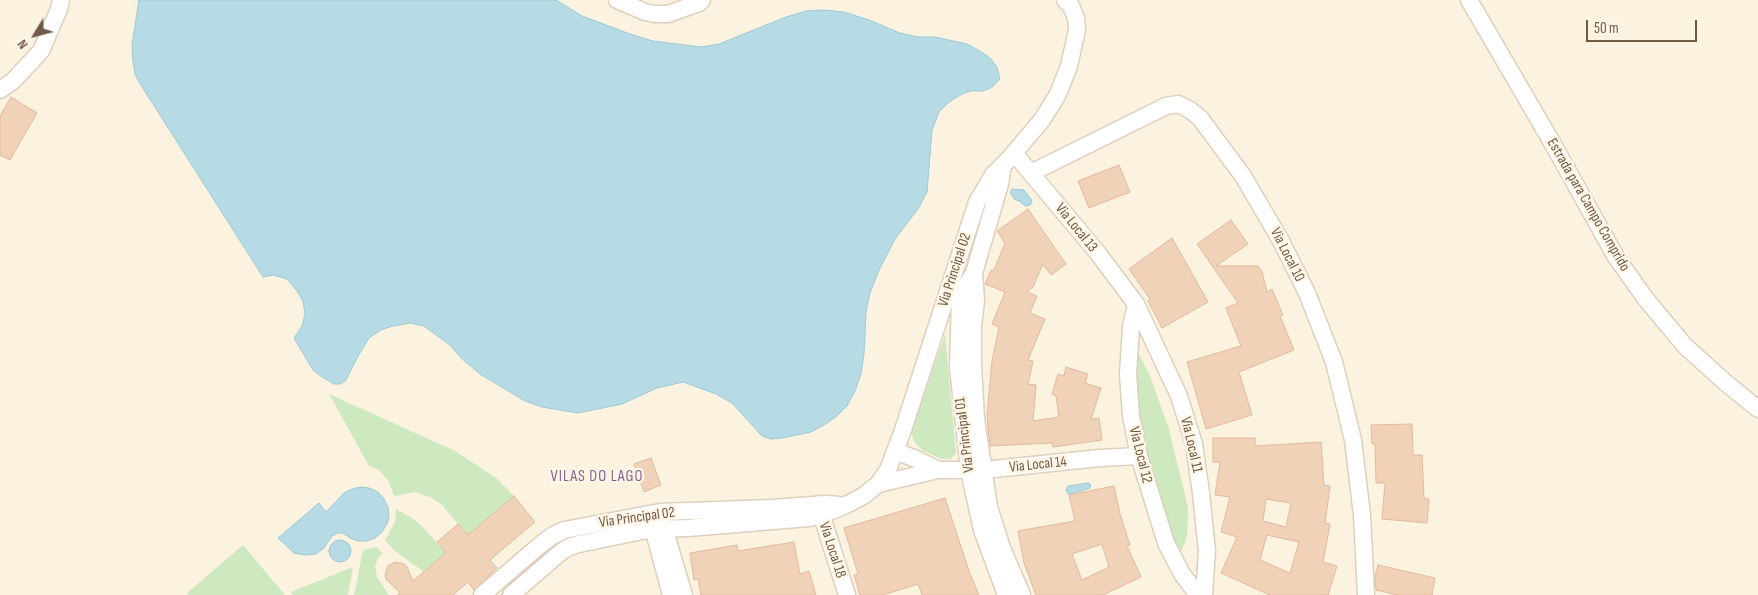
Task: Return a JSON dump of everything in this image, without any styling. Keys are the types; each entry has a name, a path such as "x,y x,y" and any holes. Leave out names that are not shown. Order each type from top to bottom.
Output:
{"street":[{"path":"617,0 645,12 655,14 668,14 696,1"},
{"name":"Via Principal 01","path":"1006,595 982,530 976,471 973,367 976,300 974,273 1008,159 1042,120 1058,94 1069,66 1077,30 1076,18 1071,6 1065,0"},
{"name":"Estrada para Campo Comprido","path":"1469,0 1616,257 1645,298 1685,346 1758,409"},
{"path":"0,90 13,81 41,51 60,5"},
{"name":"Via Local 10","path":"1031,173 1166,106 1178,104 1200,118 1243,176 1282,241 1306,293 1334,362 1353,440 1362,514 1366,595"},
{"name":"Via Local 13","path":"1008,159 1031,173 1097,252 1136,304"},
{"name":"Via Principal 02","path":"482,595 540,545 557,533 574,528 657,521 809,518 820,510 846,505 863,496 878,484 888,470 895,452 977,202 993,175 1008,159"},
{"name":"Via Local 12","path":"1136,304 1131,327 1128,374 1130,416 1139,456 1166,543 1182,574 1198,595"},
{"name":"Via Local 11","path":"1136,304 1179,396 1194,444 1207,551 1204,595"},
{"name":"Via Local 14","path":"895,452 916,458 938,470"},
{"name":"Via Local 14","path":"878,484 938,470 976,471 1100,458 1139,456"},
{"name":"Via Principal 01","path":"976,471 1002,548 1022,595"},
{"name":"Via Local 18","path":"820,510 847,595"},
{"path":"657,521 671,595"},
{"path":"657,521 684,595"},
{"name":"Via Principal 02","path":"511,595 569,547 657,521"}],"green space":[{"path":"945,335 956,453 950,459 941,459 922,450 914,441 911,432"},
{"path":"1137,350 1150,376 1169,429 1188,508 1187,536 1180,555 1156,501 1137,411 1135,375"},
{"path":"329,394 455,451 496,478 514,496 468,535 441,504 430,497 415,492 394,496 388,480 379,470 369,466"},
{"path":"396,509 423,527 446,553 424,572 395,551 385,540 395,522"},
{"path":"243,545 285,595 189,595 187,593"},
{"path":"377,547 382,554 375,566 377,577 389,595 354,595 363,550"},
{"path":"353,567 348,595 293,595 291,592"}],"water":[{"path":"139,0 556,0 582,16 630,34 653,41 702,47 719,44 786,17 806,11 824,10 844,12 900,33 918,37 935,37 967,44 990,58 997,67 1000,79 991,88 962,94 949,102 939,112 932,130 927,192 918,209 895,239 870,293 866,312 861,374 847,406 837,416 811,432 771,439 762,436 732,403 716,394 683,382 657,388 622,404 578,413 542,407 525,401 480,374 461,358 450,345 424,326 410,323 381,330 369,338 346,380 341,384 334,384 322,377 313,370 294,338 302,326 305,314 303,301 297,291 287,279 273,275 263,277 135,74 132,45"},
{"path":"1012,189 1024,190 1031,199 1030,205 1025,206 1014,199 1010,192"},
{"path":"1088,483 1091,485 1090,488 1071,494 1068,494 1066,490 1068,486"},
{"path":"361,487 378,492 388,507 389,516 387,524 375,538 367,541 358,541 343,533 338,533 332,536 324,548 316,554 304,555 294,553 278,538 319,503 326,512 344,493"},
{"path":"340,540 348,543 351,551 348,559 340,562 332,559 329,551 332,543"}],"building":[{"path":"11,97 37,113 10,160 0,155 0,116"},
{"path":"1119,165 1130,192 1089,208 1078,181"},
{"path":"1028,209 1066,264 1051,275 1043,264 1033,287 1027,292 1037,296 1030,313 1045,319 1028,360 1033,361 1028,384 1036,385 1033,421 1059,417 1056,396 1052,394 1058,374 1064,376 1066,367 1088,374 1085,383 1101,388 1091,419 1099,418 1102,440 1053,447 1052,443 990,446 987,416 992,361 999,327 992,324 1005,292 985,284 991,270 994,270 1005,243 997,231"},
{"path":"1231,220 1248,244 1216,266 1258,266 1262,272 1267,292 1272,289 1283,315 1280,316 1294,350 1239,372 1252,415 1206,429 1187,362 1241,346 1226,308 1238,303 1197,244"},
{"path":"1172,238 1208,302 1162,328 1148,301 1150,299 1129,269"},
{"path":"1412,424 1413,455 1422,455 1424,498 1429,499 1427,523 1382,519 1385,483 1376,483 1375,444 1372,444 1371,425"},
{"path":"1213,438 1255,438 1255,446 1321,442 1324,485 1330,486 1325,523 1330,524 1323,562 1337,566 1328,595 1270,595 1221,573 1237,537 1221,532 1230,497 1215,495 1220,462 1213,462","holes":["1266,499 1291,503 1286,527 1263,521","1267,535 1299,542 1290,573 1260,560"]},
{"path":"651,458 661,485 644,492 634,464"},
{"path":"1114,486 1120,514 1130,545 1127,546 1141,577 1103,595 1036,595 1024,563 1018,531 1075,521 1069,495","holes":["1102,544 1109,567 1082,580 1072,554"]},
{"path":"514,496 535,522 490,560 497,568 474,590 468,582 453,595 397,595 400,593 386,579 385,575 388,566 395,562 404,564 413,581 446,553 437,542 458,524 468,535"},
{"path":"945,498 970,574 979,595 922,595 918,584 883,595 860,595 854,575 858,574 844,528"},
{"path":"794,542 800,574 809,571 816,595 701,595 698,579 694,580 690,553 737,545 738,551"},
{"path":"1378,565 1435,578 1432,595 1398,595 1376,590 1375,576"}],"district":[{"name":"VILAS DO LAGO","path":"597,477"}]}
